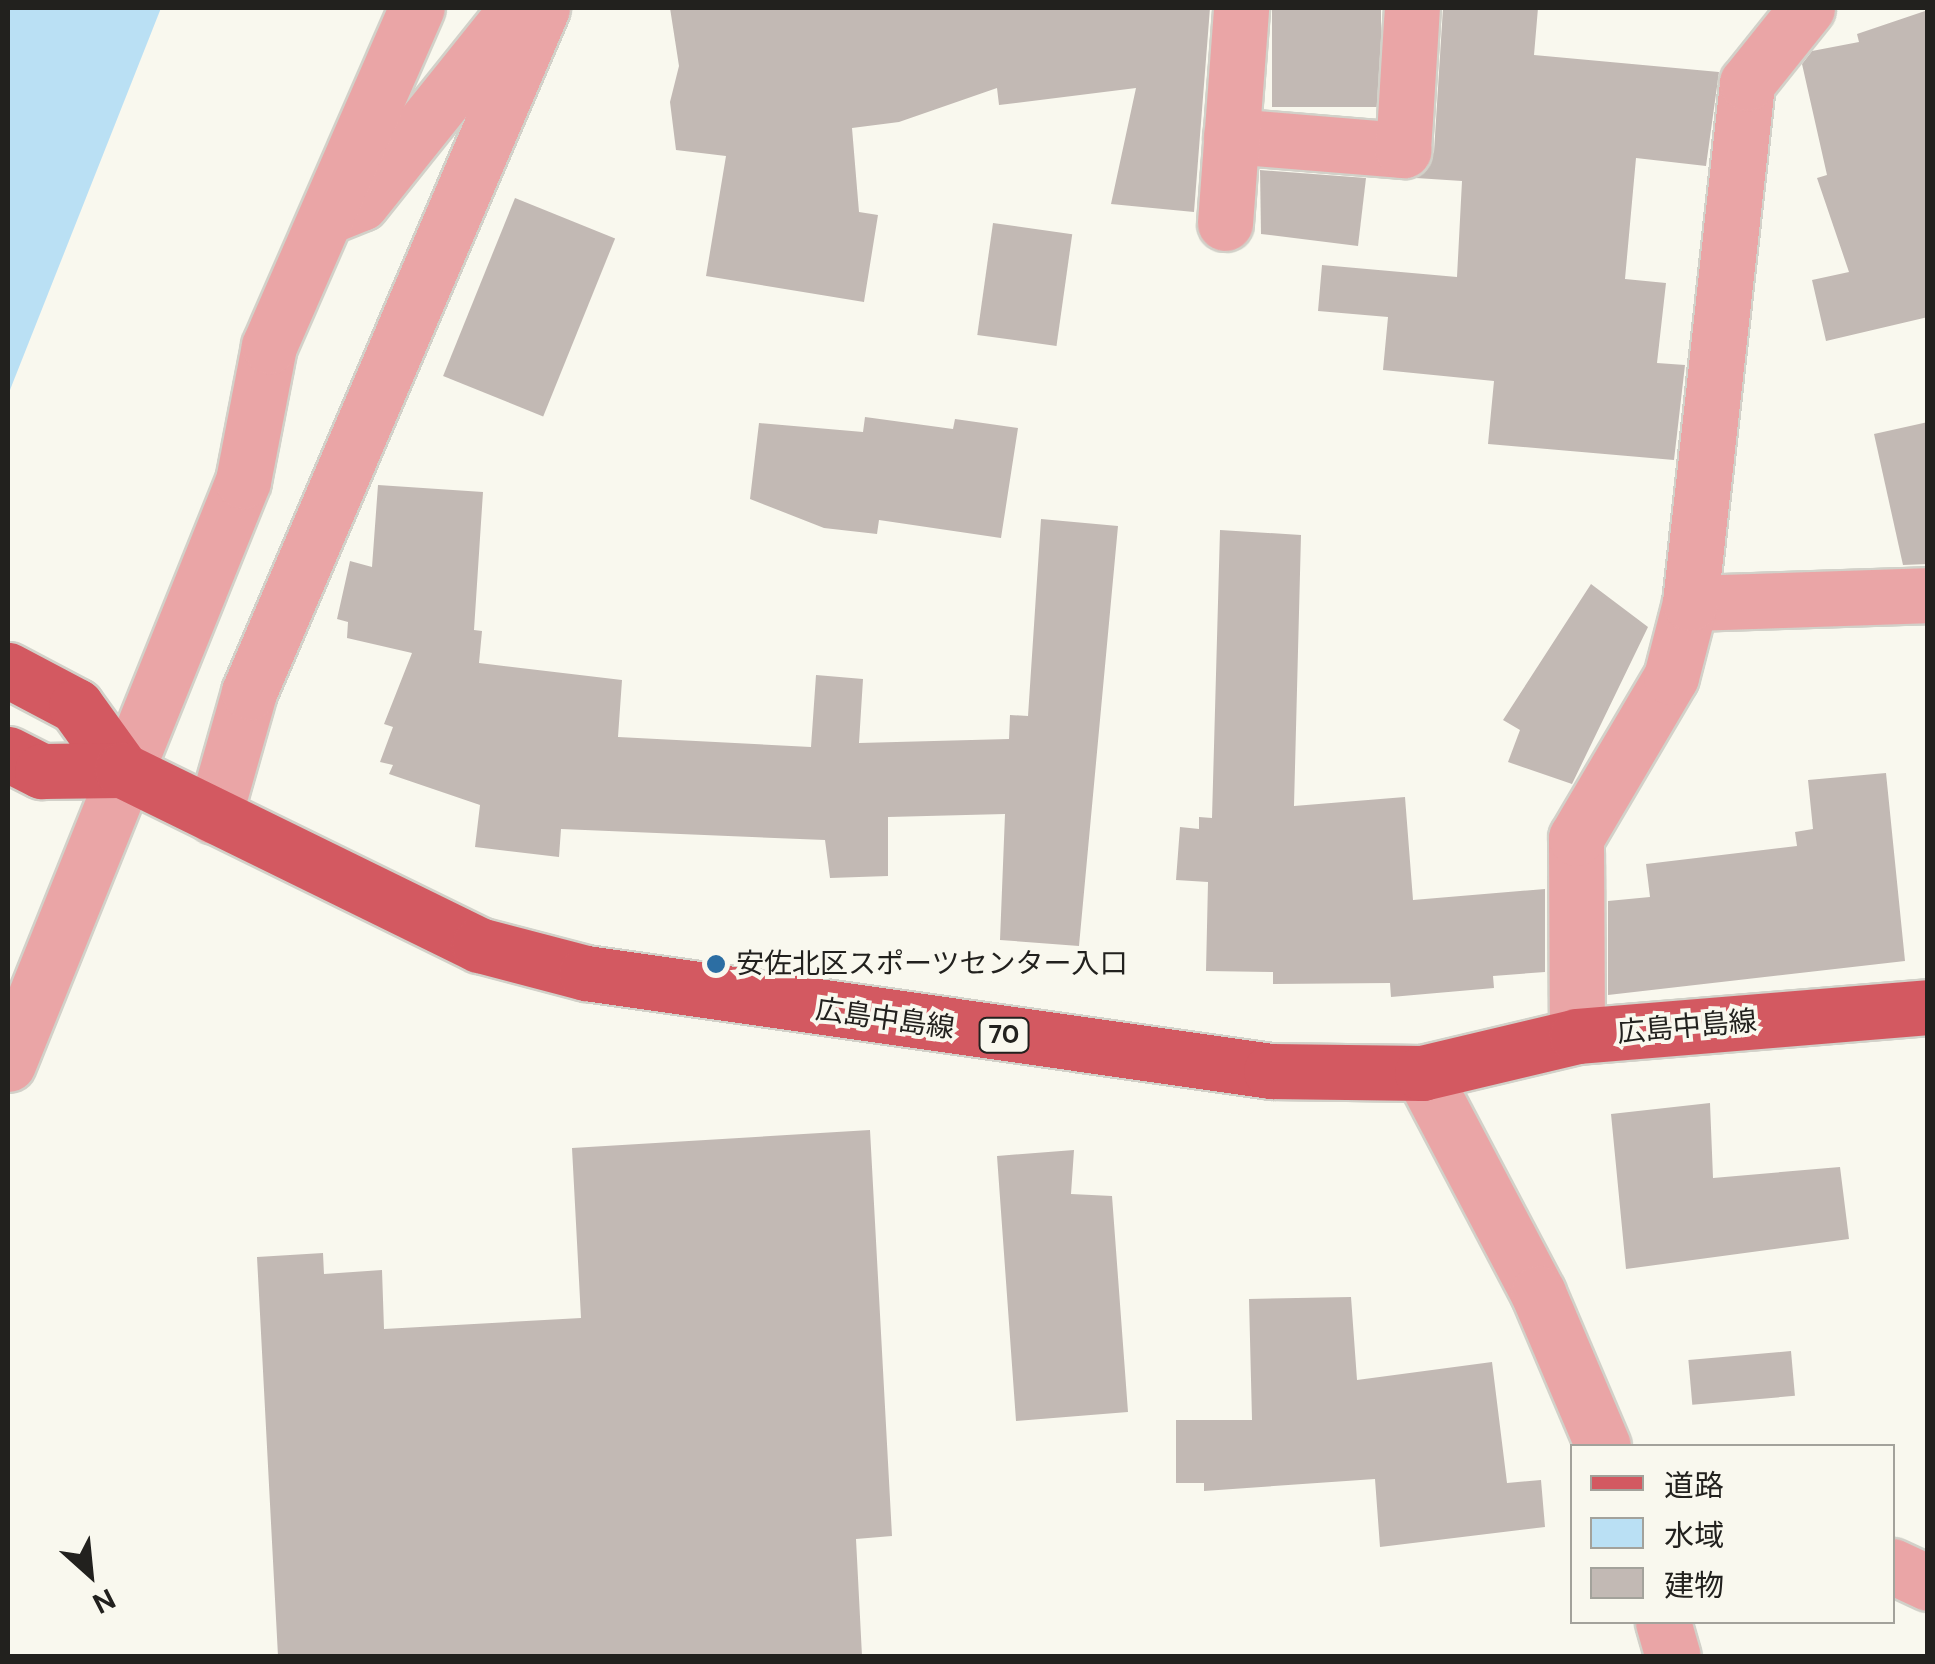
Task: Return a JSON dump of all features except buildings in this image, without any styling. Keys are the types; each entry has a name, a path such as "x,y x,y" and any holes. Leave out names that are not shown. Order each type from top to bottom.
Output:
{"main road":[{"name":"広島中島線","path":"8,670 76,706 122,770"},
{"name":"広島中島線","path":"24,762 122,770 479,945 586,973 1271,1071 1422,1073 1577,1036 1928,1007"}],"street":[{"path":"8,1064 122,770 243,481 269,346 417,8"},
{"path":"326,217 361,203 517,8"},
{"path":"214,816 249,692 542,8"},
{"path":"1225,222 1241,8"},
{"path":"1232,136 1403,150 1412,8"},
{"path":"1577,1036 1576,838 1672,677 1690,602 1747,83 1807,8"},
{"path":"1690,602 1928,595"},
{"path":"1422,1073 1538,1292 1602,1444"},
{"path":"1895,1567 1928,1583"},
{"path":"1664,1624 1673,1656"}],"water":[{"path":"8,8 161,8 8,395"}],"place":[{"name":"安佐北区スポーツセンター入口","path":"716,964"}]}
